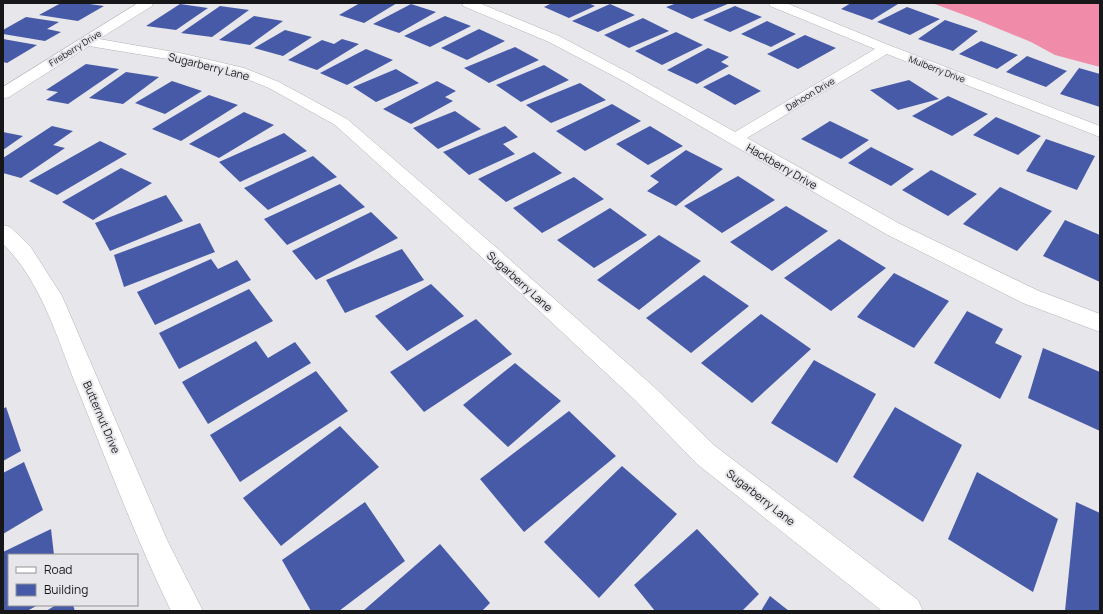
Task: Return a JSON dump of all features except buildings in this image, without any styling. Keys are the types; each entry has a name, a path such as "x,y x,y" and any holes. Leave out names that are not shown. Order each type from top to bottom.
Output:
{"street":[{"name":"Fireberry Drive","path":"3,94 147,3"},
{"name":"Hackberry Drive","path":"468,3 554,39 628,78 893,229 1031,297 1100,323"},
{"name":"Mulberry Drive","path":"775,3 886,49 1100,132"},
{"name":"Sugarberry Lane","path":"86,41 180,57 239,71 274,85 341,122 483,247 644,393 706,455 907,611"},
{"name":"Dahoon Drive","path":"734,139 886,49"},
{"name":"Butternut Drive","path":"3,232 23,250 51,296 158,552 188,611"}],"shaded area":[{"path":"932,3 1100,3 1100,67 1055,55 1031,42"}]}
